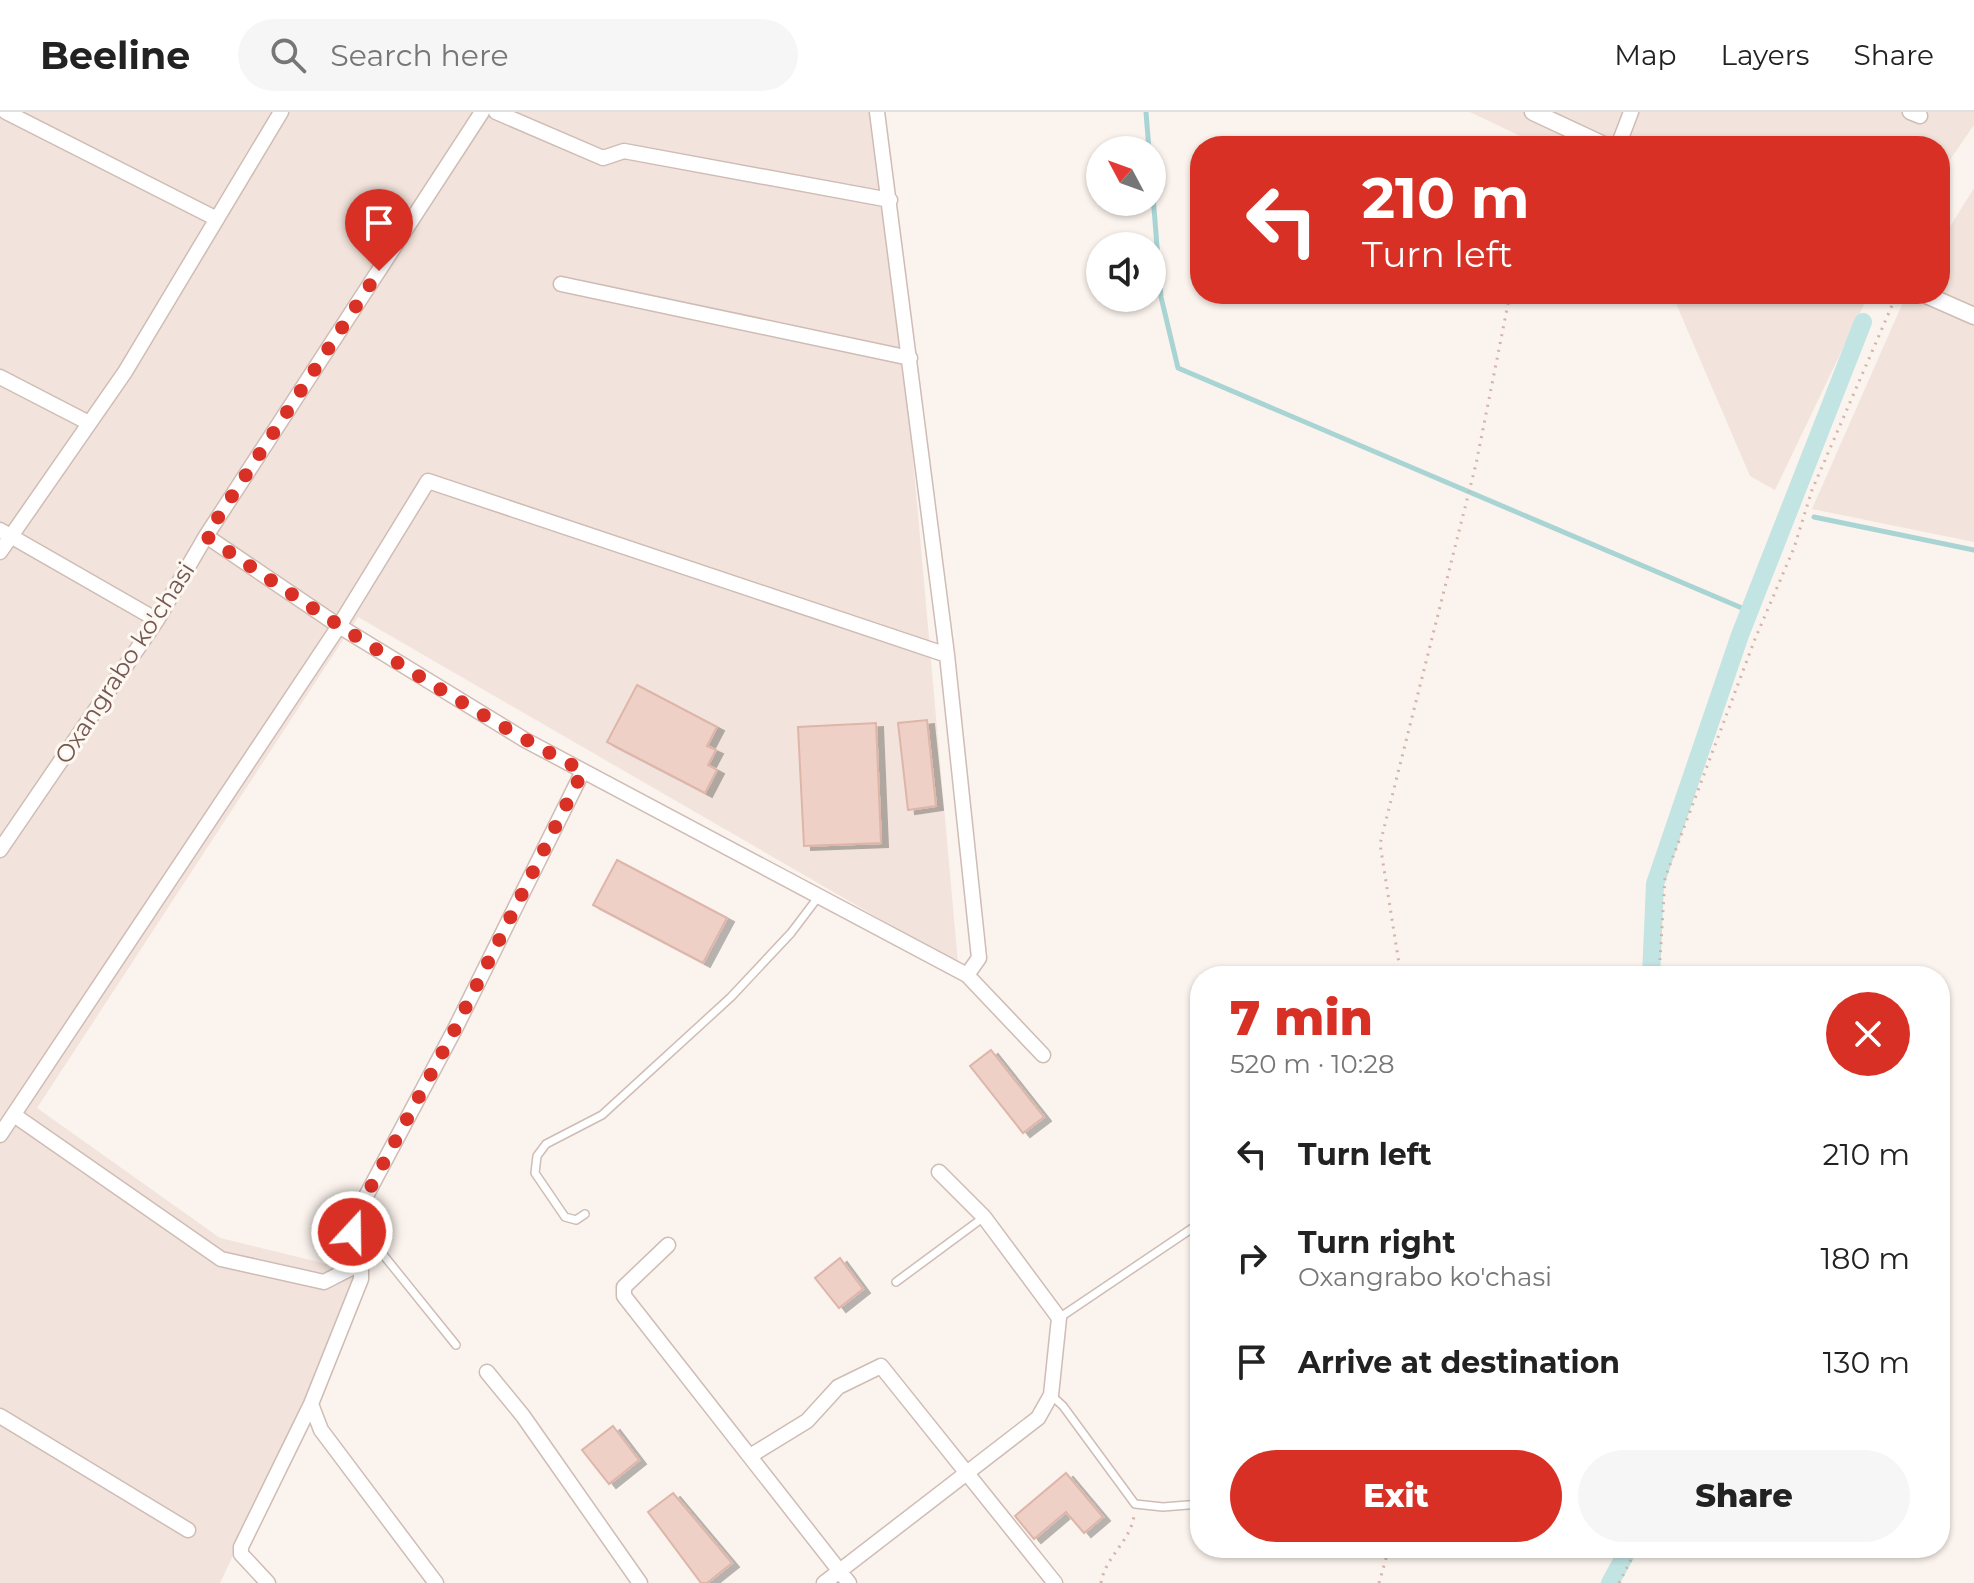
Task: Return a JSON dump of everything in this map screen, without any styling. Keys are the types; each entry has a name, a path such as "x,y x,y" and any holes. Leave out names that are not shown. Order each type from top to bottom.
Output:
{"street":[{"path":"6,112 217,219"},
{"path":"0,552 5,532 125,372 281,112"},
{"name":"Oxangrabo ko'chasi","path":"0,850 157,620 206,536 482,112"},
{"path":"496,112 603,158 624,151 890,200"},
{"path":"877,112 947,655 979,958 967,975"},
{"path":"1533,112 1585,136"},
{"path":"1622,136 1631,112"},
{"path":"561,284 910,358"},
{"path":"1947,304 1974,316"},
{"path":"0,377 89,423"},
{"path":"0,1135 339,626 428,481 947,655"},
{"path":"5,532 157,620"},
{"path":"206,536 339,626 525,740 967,975 1043,1055"},
{"path":"268,1583 241,1554 241,1547 311,1404 361,1279 352,1232 357,1213 455,1029 583,771"},
{"path":"14,1115 221,1259 324,1282 359,1259"},
{"path":"824,1583 845,1577 967,1473 1038,1418 1051,1395 1059,1318 984,1217 939,1172"},
{"path":"668,1245 624,1287 624,1296 845,1577"},
{"path":"750,1456 807,1421 838,1387 881,1366 1055,1583"},
{"path":"487,1372 523,1416 640,1583"},
{"path":"311,1404 321,1430 436,1583"},
{"path":"0,1416 188,1530"}],"lane":[{"path":"585,1214 576,1220 565,1217 535,1173 537,1156 546,1144 602,1115 707,1018 791,933 819,896"},
{"path":"896,1282 984,1217"},
{"path":"1059,1318 1190,1230"},
{"path":"359,1259 381,1252 456,1345"},
{"path":"1051,1395 1063,1406 1135,1504 1163,1507 1190,1505"}],"path":[{"path":"1399,966 1380,844 1476,464 1508,304"},
{"path":"1660,966 1665,878 1755,639 1794,548 1812,490 1893,304"},
{"path":"1101,1583 1103,1571 1132,1531 1135,1504"},
{"path":"1379,1583 1386,1558"},
{"path":"1619,1583 1632,1558"}],"shaded area":[{"path":"0,112 876,112 890,200 958,964 358,617 37,1108 220,1238 367,1274 220,1583 0,1583"},
{"path":"1470,112 1974,112 1974,125 1950,160 1950,136 1520,136"},
{"path":"1974,188 1974,542 1812,509 1902,304 1950,304 1950,227"},
{"path":"1676,304 1864,304 1775,490 1750,476"}],"building":[{"path":"637,685 717,727 707,746 716,750 708,765 717,770 705,793 607,742"},
{"path":"927,720 936,806 908,810 898,723"},
{"path":"876,723 881,843 804,846 798,727"},
{"path":"617,860 727,918 703,963 593,905"},
{"path":"991,1050 1044,1117 1023,1133 970,1066"},
{"path":"840,1258 863,1289 839,1308 815,1278"},
{"path":"613,1426 639,1460 609,1484 582,1450"},
{"path":"1066,1473 1103,1517 1084,1533 1066,1512 1034,1539 1015,1516"},
{"path":"673,1493 732,1563 707,1583 701,1583 648,1512"}],"waterway":[{"path":"1146,112 1148,136"},
{"path":"1155,216 1161,297 1178,368 1749,611"},
{"path":"1651,966 1655,884 1740,635 1863,322"},
{"path":"1814,517 1974,550"},
{"path":"1610,1583 1624,1558"}],"route":[{"path":"352,1232 357,1213 455,1029 583,771 525,740 339,626 206,536 379,271"}]}
